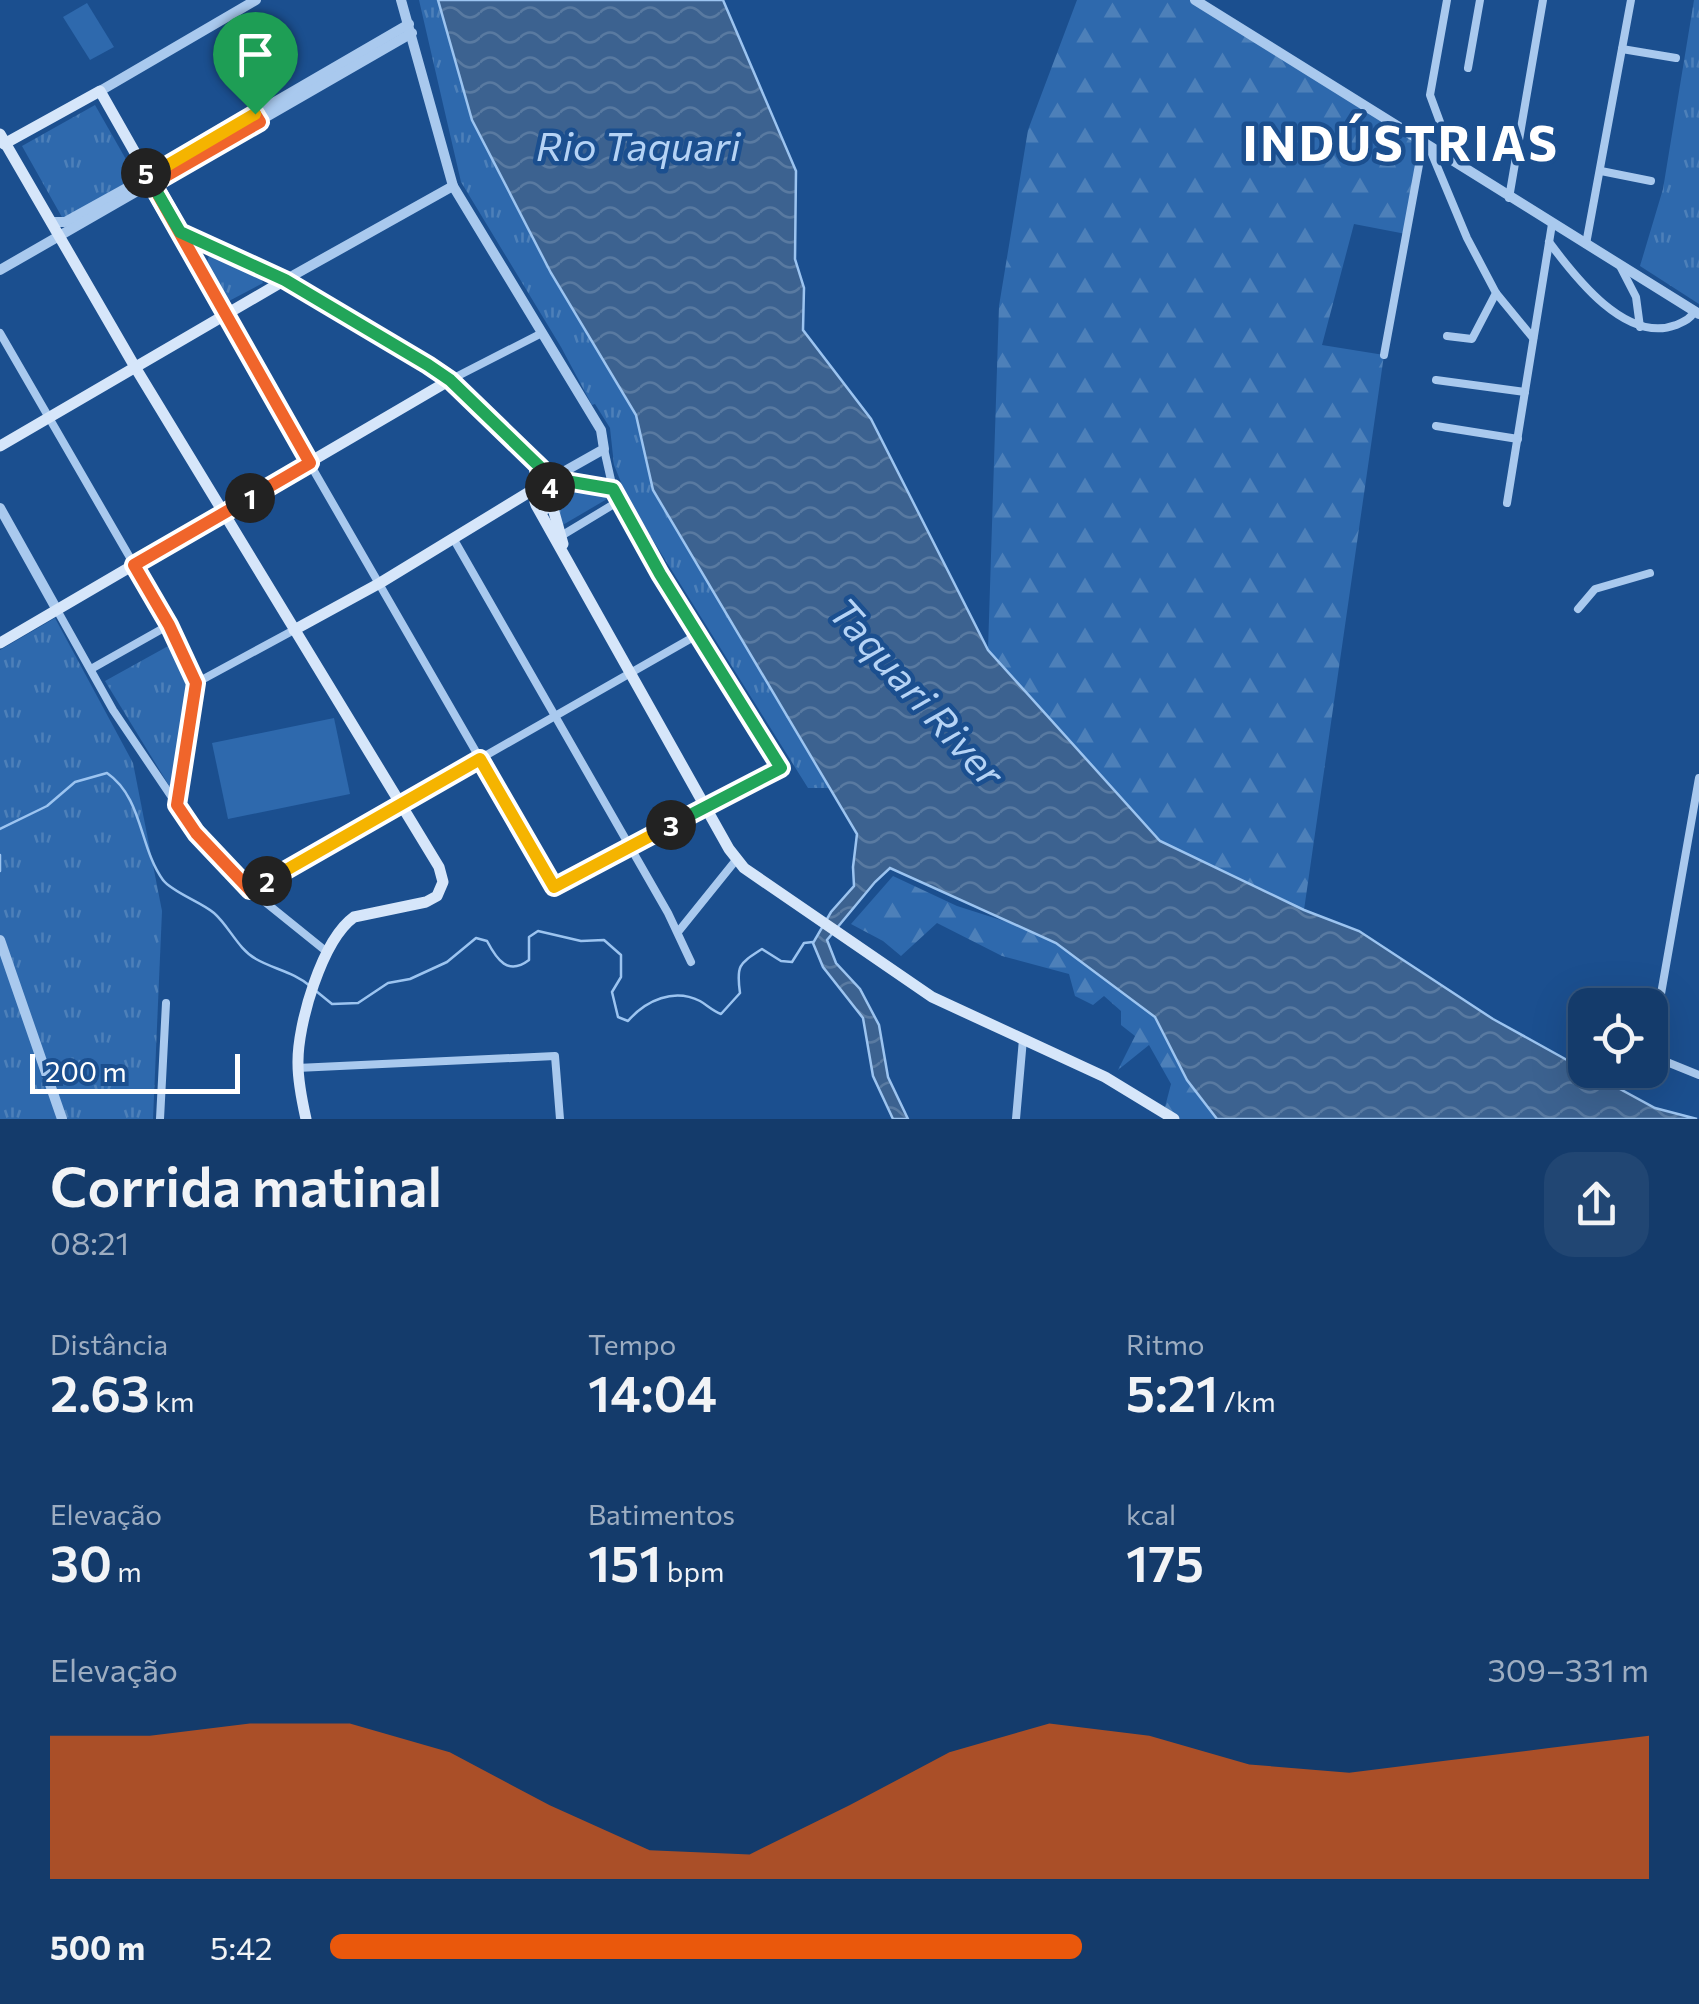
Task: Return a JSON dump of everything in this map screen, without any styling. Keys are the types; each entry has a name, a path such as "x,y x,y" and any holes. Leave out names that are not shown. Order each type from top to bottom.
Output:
{"main road":[{"path":"306,1119 298,1068 303,1024 338,931 354,918 426,902 437,896 443,882 439,867 134,367 2,141 100,91 180,232 264,270 409,352 450,380 533,461 566,558 736,860 766,886 932,997 1105,1077 1174,1119"},
{"path":"0,446 284,283"},
{"path":"0,643 450,380"},
{"path":"294,630 514,501 544,494"},
{"path":"544,494 566,558"}],"street":[{"path":"100,91 256,0"},
{"path":"180,232 554,887 781,768 619,501 595,416 453,186 401,0"},
{"path":"1195,0 1697,312 1665,329 1640,328 1593,295 1549,242"},
{"path":"1447,0 1430,96 1456,163"},
{"path":"1468,0 1480,1 1468,68"},
{"path":"1509,198 1543,0"},
{"path":"1586,244 1631,0"},
{"path":"0,270 410,29"},
{"path":"1622,49 1676,58"},
{"path":"1426,145 1466,238 1496,293 1534,338"},
{"path":"1384,354 1426,145"},
{"path":"144,168 156,172 197,153"},
{"path":"52,222 65,222 139,181 144,168"},
{"path":"1602,171 1651,182"},
{"path":"284,283 453,186"},
{"path":"1507,502 1552,224"},
{"path":"195,260 215,249"},
{"path":"1619,264 1636,297 1640,328"},
{"path":"1446,336 1468,340 1475,336 1496,293"},
{"path":"0,333 169,625 196,683 177,805"},
{"path":"450,380 542,333"},
{"path":"1436,380 1526,392"},
{"path":"1436,426 1518,439"},
{"path":"544,494 604,449"},
{"path":"544,494 566,481 613,489"},
{"path":"561,536 619,501"},
{"path":"0,508 113,710 196,833 250,890 327,952"},
{"path":"454,538 678,932"},
{"path":"1578,609 1594,589 1650,573"},
{"path":"90,670 169,625"},
{"path":"196,683 294,630"},
{"path":"250,890 698,635"},
{"path":"1663,988 1699,778"},
{"path":"692,962 677,937 678,932 736,860"},
{"path":"0,940 62,1119"},
{"path":"160,1119 166,1003"},
{"path":"1016,1119 1023,1039"},
{"path":"298,1068 555,1056 560,1119"},
{"path":"1668,1062 1699,1075"}],"green space":[{"path":"419,0 438,0 472,120 551,273 636,415 653,490 829,788 808,788 629,502 614,465 610,428 592,405 461,182"},
{"path":"1077,0 1195,0 1423,143 1406,234 1354,224 1322,345 1384,355 1304,910 1160,841 988,650 999,306 1028,130"},
{"path":"1694,0 1699,0 1699,304 1640,266 1663,189"},
{"path":"87,3 114,47 90,60 63,17"},
{"path":"95,105 136,177 63,219 22,146"},
{"path":"209,255 260,276 263,283 229,301 207,263"},
{"path":"562,483 604,492 607,499 561,526 555,488"},
{"path":"55,618 133,763 162,911 153,1119 0,1119 0,650"},
{"path":"170,645 188,686 173,792 105,681"},
{"path":"334,718 350,794 228,819 212,743"},
{"path":"893,876 957,906 1064,940 1155,1017 1184,1075 1217,1119 1180,1119 1165,1107 1171,1084 1149,1045 1118,1070 1135,1036 1121,1025 1121,1011 1104,996 1093,1005 1075,996 1069,974 1002,956 937,923 901,956 851,924"}],"water":[{"name":"Rio Taquari","path":"438,0 723,0 796,171 795,259 804,288 803,330 871,419 988,650 1160,841 1304,910 1359,931 1493,1019 1568,1060 1568,1088 1619,1088 1655,1108 1697,1119 1217,1119 1187,1080 1155,1017 1056,943 890,868 827,940 836,963 860,989 879,1025 888,1077 908,1119 893,1119 873,1076 863,1018 823,967 813,943 831,912 854,886 857,834 653,490 636,415 551,273 472,120"}],"waterway":[{"path":"0,829 47,806 75,782 107,773 128,796 163,880 214,913 250,955 310,986"},
{"path":"0,855 0,871"},
{"path":"316,991 332,1004 358,1003 388,983 410,979 447,962 476,938 487,941 504,964 522,965 529,960 529,937 538,931 581,941 604,940 621,955 621,977 612,992 618,1017 628,1021 643,1007 671,996 690,997 721,1014 740,993 739,971 748,958 762,949 781,961 792,962 804,943 813,942"}],"district":[{"name":"INDÚSTRIAS","path":"1401,141"}],"route":[{"path":"255,114 156,172 144,168 152,184 180,232 285,280 450,380 546,473 552,492 557,484 566,481 613,489 660,574 781,768 554,887 480,759 250,890 196,833 177,805 196,683 169,625 134,565 310,463 152,184 260,122 255,114"}],"water label":[{"name":"Taquari River","path":"918,691"}]}
